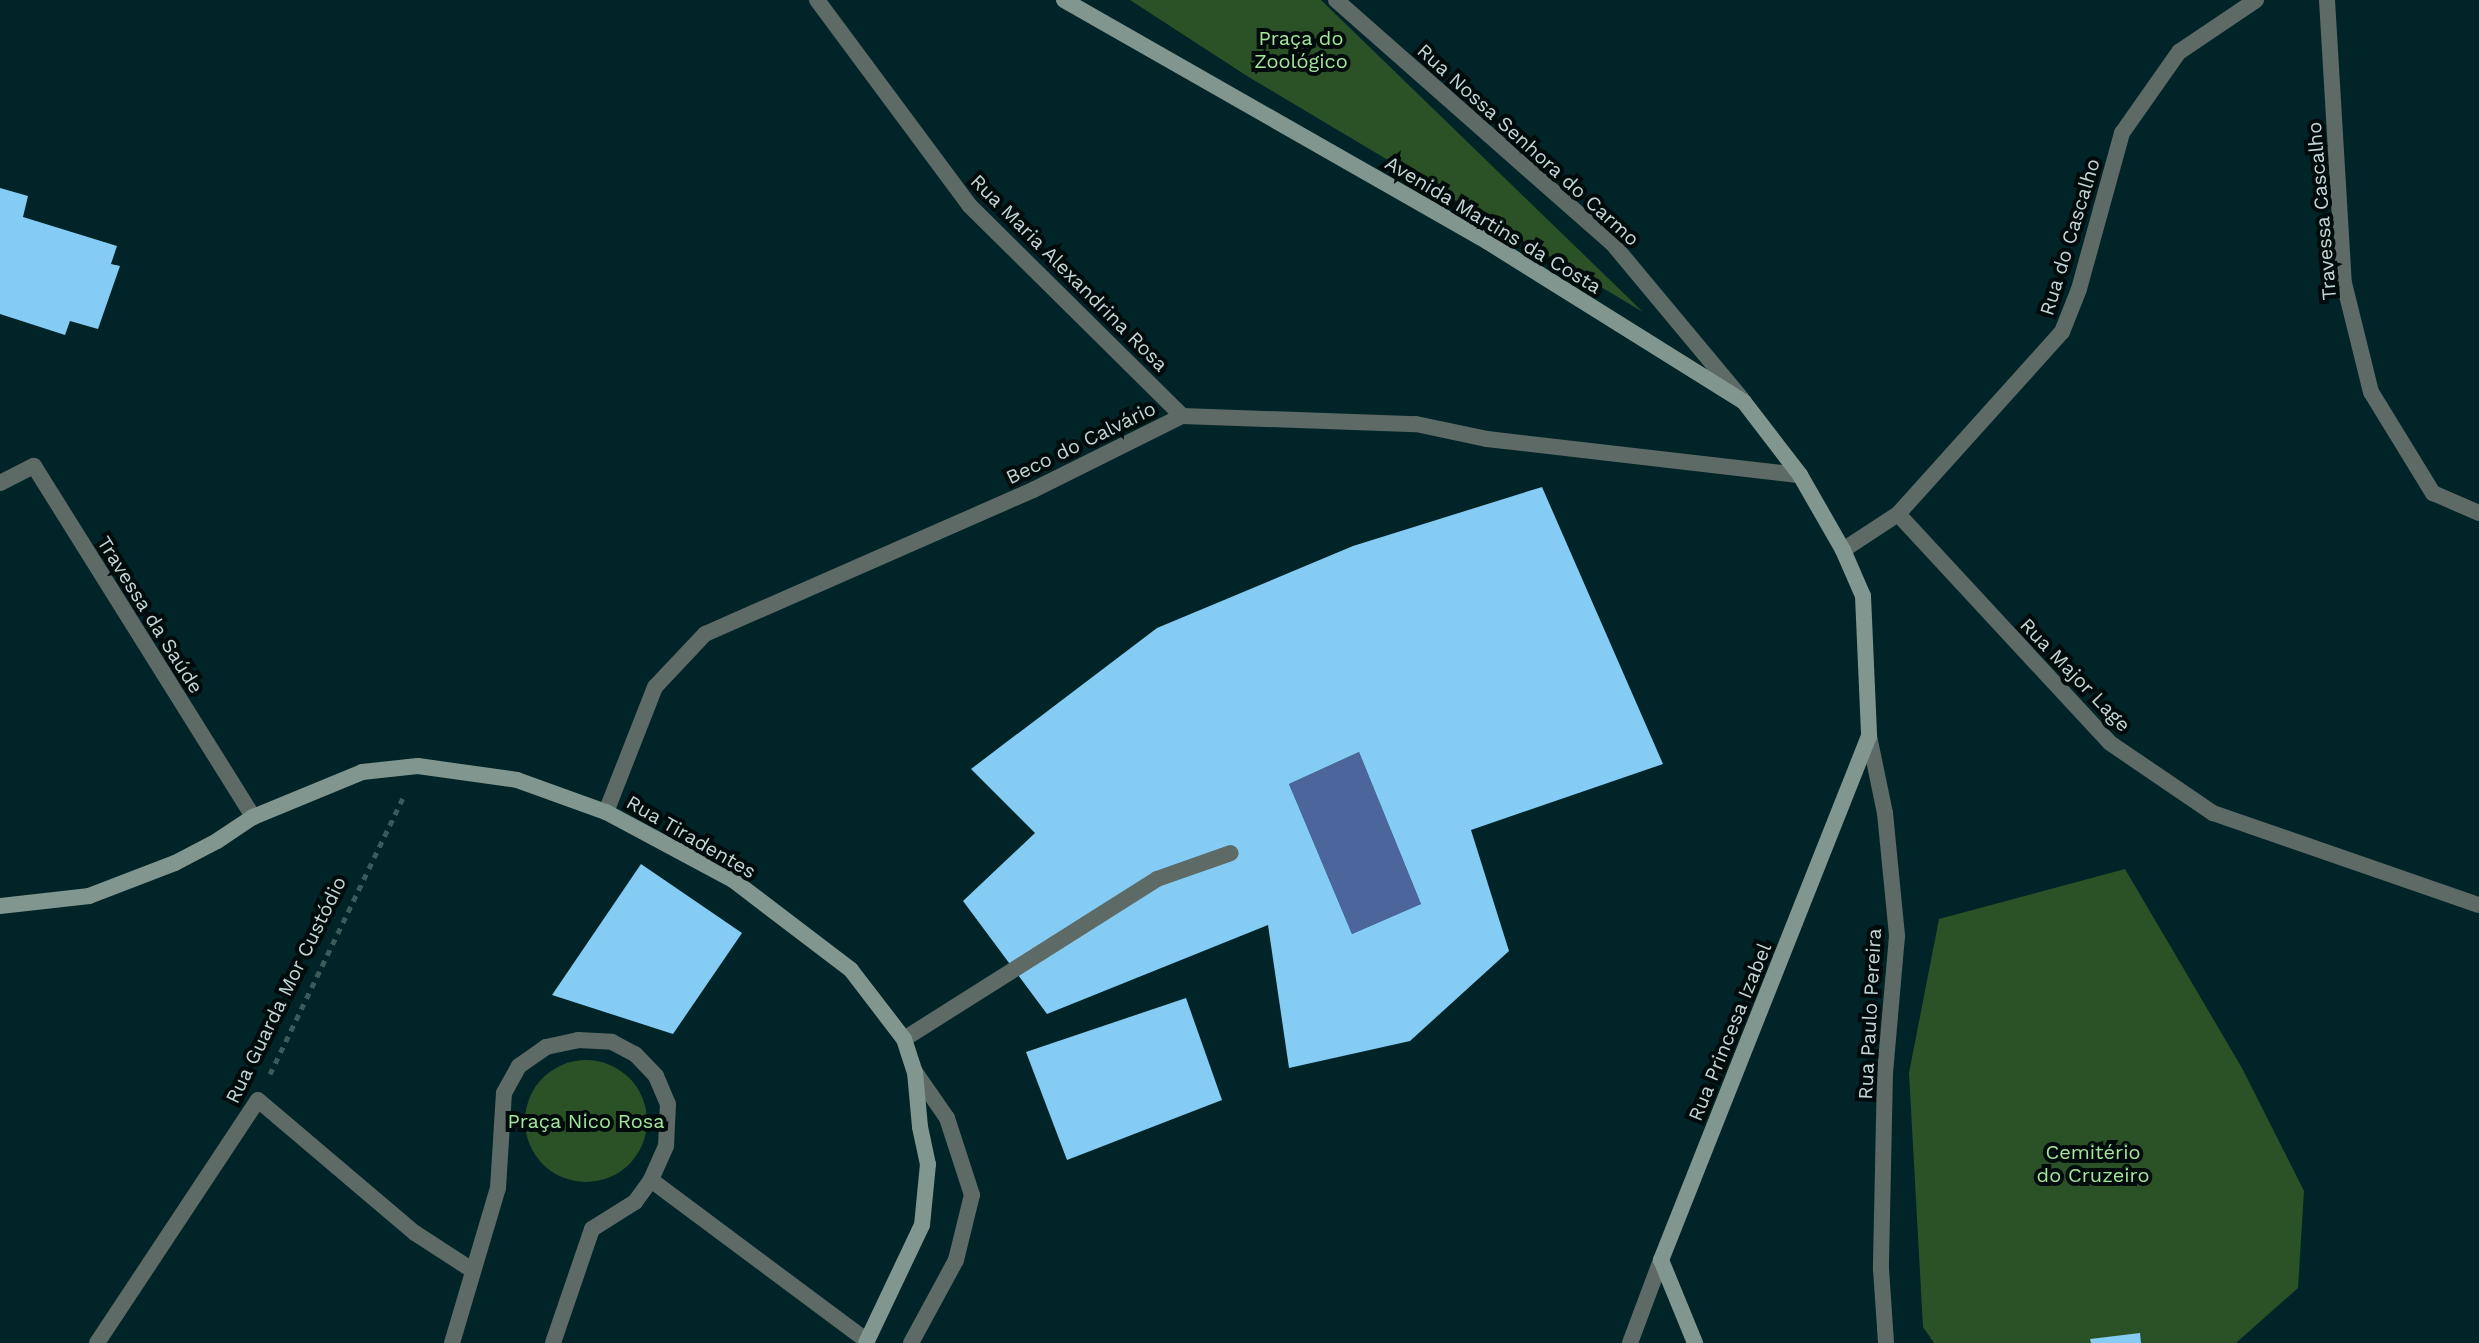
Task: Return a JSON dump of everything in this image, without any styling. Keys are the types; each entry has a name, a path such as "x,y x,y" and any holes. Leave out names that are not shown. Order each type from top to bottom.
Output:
{"street":[{"name":"Rua Maria Alexandrina Rosa","path":"817,0 969,205 1182,416"},
{"name":"Avenida Martins da Costa","path":"1064,0 1488,242 1744,402 1800,475 1843,550"},
{"name":"Rua Nossa Senhora do Carmo","path":"1336,0 1612,243 1744,402"},
{"name":"Rua do Cascalho","path":"1843,550 1898,514 2062,332 2079,289 2122,133 2179,52 2256,0"},
{"name":"Travessa Cascalho","path":"2327,0 2344,283 2371,392 2433,493 2479,513"},
{"name":"Beco do Calvário","path":"606,812 655,687 705,634 1033,490 1182,416 1416,424 1487,439 1800,475"},
{"name":"Travessa da Saúde","path":"0,483 34,466 253,817"},
{"name":"Rua Major Lage","path":"1898,514 2110,743 2213,813 2479,905"},
{"name":"Rua Paulo Pereira","path":"1843,550 1863,596 1869,736 1885,813 1897,936 1885,1087 1881,1269 1886,1343"},
{"name":"Rua Princesa Izabel","path":"1630,1343 1869,736"},
{"name":"Rua Tiradentes","path":"0,906 89,896 175,863 253,817 362,772 418,766 517,780 606,812 733,880 851,970 904,1039 915,1072 920,1127 928,1164 922,1225 866,1342"},
{"path":"904,1039 1157,879 1231,853"},
{"path":"452,1343 498,1188 504,1093 519,1066 546,1047 578,1040 612,1042 635,1054 656,1076 668,1104 666,1146 651,1180 635,1202 592,1229 553,1343"},
{"path":"911,1343 956,1260 972,1195 947,1118 915,1072"},
{"path":"258,1100 415,1233 472,1270"},
{"name":"Rua Guarda Mor Custódio","path":"97,1343 258,1100"},
{"path":"651,1180 866,1342"},
{"path":"1661,1260 1695,1343"}],"path":[{"name":"Rua Guarda Mor Custódio","path":"258,1100 418,766"}],"green space":[{"name":"Praça do Zoológico","path":"1130,0 1321,0 1643,312 1247,76"},
{"name":"Cemitério do Cruzeiro","path":"2125,869 2242,1068 2304,1191 2298,1288 2236,1343 1934,1343 1923,1327 1909,1073 1939,919"},
{"name":"Praça Nico Rosa","path":"586,1060 609,1065 629,1078 642,1098 647,1121 642,1144 629,1164 609,1177 586,1182 563,1177 543,1164 530,1144 525,1121 530,1098 543,1078 563,1065"}],"water":[{"path":"1359,752 1421,904 1352,934 1289,784"}],"building":[{"path":"0,188 28,196 23,217 117,246 111,264 120,266 98,329 70,321 65,335 0,314"},
{"path":"1542,487 1663,764 1471,830 1509,951 1410,1041 1289,1068 1268,925 1047,1014 963,901 1035,833 971,769 1157,628 1353,546","holes":["1359,752 1421,904 1352,934 1289,784"]},
{"path":"641,864 742,933 673,1034 552,995"},
{"path":"1186,998 1222,1100 1067,1160 1026,1052"},
{"path":"2140,1333 2141,1343 2091,1343 2090,1339"}]}
